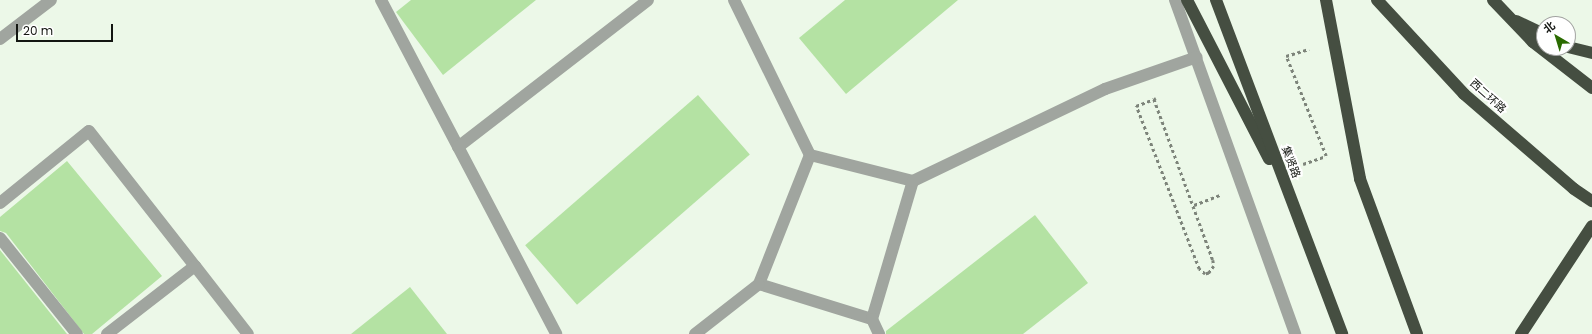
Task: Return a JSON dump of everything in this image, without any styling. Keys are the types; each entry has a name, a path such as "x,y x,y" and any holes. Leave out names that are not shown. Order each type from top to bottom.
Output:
{"highway":[{"path":"1187,0 1295,210"},
{"name":"集贤路","path":"1216,0 1342,334"},
{"path":"1326,0 1360,179 1416,334"},
{"name":"西二环路","path":"1377,0 1464,94 1574,189 1592,201"},
{"path":"1492,0 1533,42 1592,88"},
{"path":"1508,16 1536,30"},
{"path":"1576,48 1592,53"},
{"path":"1521,334 1592,226"}],"street":[{"path":"0,39 51,0"},
{"path":"381,0 556,334"},
{"path":"458,147 648,0"},
{"path":"695,334 759,284 810,155 734,0"},
{"path":"1175,0 1197,57 1295,334"},
{"path":"810,155 913,181 1105,89 1197,57"},
{"path":"0,204 89,131 248,334"},
{"path":"879,334 872,319 913,181"},
{"path":"0,238 78,334"},
{"path":"107,334 195,266"},
{"path":"759,284 872,319"}],"path":[{"path":"1309,49 1286,56 1326,156"},
{"path":"1154,99 1194,205 1214,266 1213,270 1205,274 1199,269 1136,106 1154,99 1162,96"}],"building":[{"path":"411,0 536,0 443,75 396,12"},
{"path":"845,0 958,0 846,94 799,38"},
{"path":"698,95 750,155 577,305 525,245"},
{"path":"67,161 162,276 92,334 84,334 6,233 0,231 0,217"},
{"path":"1035,215 1088,283 1023,334 886,334 886,331"},
{"path":"0,250 67,334 0,334"},
{"path":"410,287 447,334 351,334"}]}
